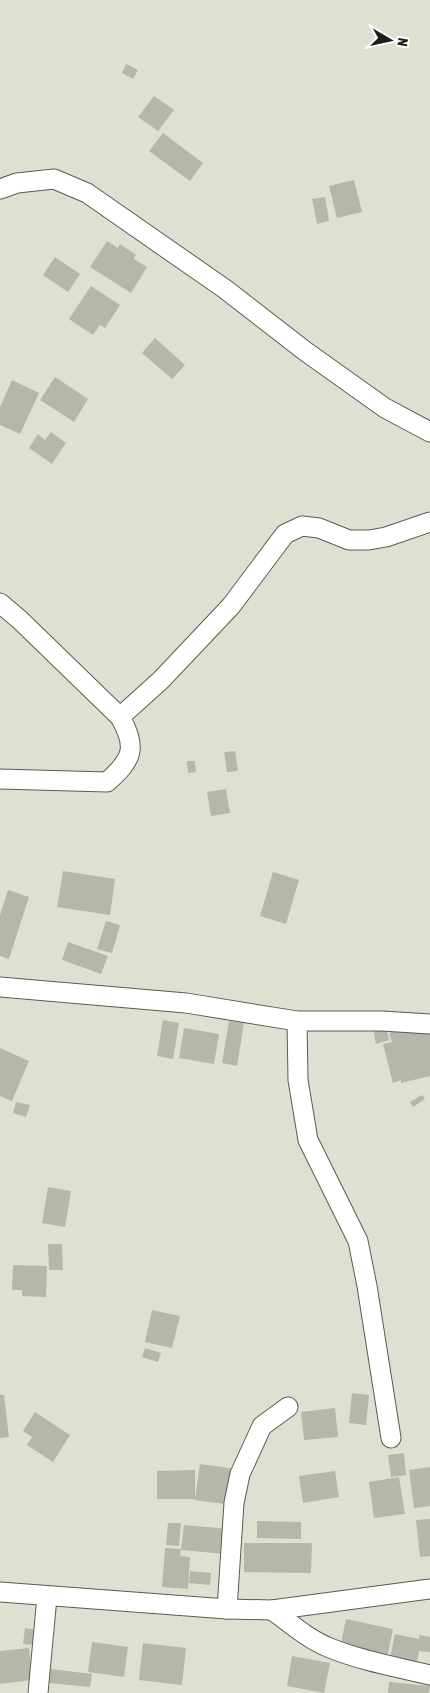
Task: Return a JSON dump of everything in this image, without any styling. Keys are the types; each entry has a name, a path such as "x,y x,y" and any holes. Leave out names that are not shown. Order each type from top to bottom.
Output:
{"street":[{"path":"0,189 17,183 54,179 87,193 225,289 305,351 385,408 430,432"},
{"path":"120,718 160,680 231,606 286,534 302,526 319,528 349,540 369,540 386,537 430,522"},
{"path":"0,603 20,620 120,718 129,734 130,752 123,768 107,782 0,779"},
{"path":"0,987 186,1003 297,1021 382,1021 430,1024"},
{"path":"297,1021 298,1080 308,1140 358,1241 391,1438"},
{"path":"227,1609 234,1503 240,1474 262,1426 288,1407"},
{"path":"0,1592 227,1609 272,1610 430,1589"},
{"path":"38,1693 47,1597"},
{"path":"272,1610 304,1634 329,1648 361,1659 430,1676"}],"building":[{"path":"126,64 138,70 133,79 122,73"},
{"path":"154,96 174,110 158,131 138,117"},
{"path":"163,133 203,163 190,181 149,151"},
{"path":"354,180 362,212 337,218 329,186"},
{"path":"325,197 329,221 317,224 312,199"},
{"path":"107,241 118,248 120,244 136,255 134,259 147,267 131,293 90,267"},
{"path":"55,257 80,274 68,292 43,275"},
{"path":"91,286 120,305 105,328 100,325 93,335 69,319"},
{"path":"155,338 185,365 172,379 142,353"},
{"path":"55,377 88,399 74,422 40,400"},
{"path":"12,380 39,393 20,434 0,425 0,407"},
{"path":"51,432 66,443 52,464 29,448 38,434 45,440"},
{"path":"235,751 238,771 227,772 224,752"},
{"path":"187,761 195,761 196,772 188,773"},
{"path":"226,789 230,813 211,816 207,792"},
{"path":"63,871 115,879 110,915 57,907"},
{"path":"273,872 299,880 286,924 260,916"},
{"path":"8,890 29,897 9,959 0,956 0,915"},
{"path":"106,921 120,925 112,953 97,949"},
{"path":"68,942 108,956 101,974 62,960"},
{"path":"163,1020 179,1023 173,1059 157,1056"},
{"path":"229,1021 244,1023 237,1066 222,1063"},
{"path":"385,1021 389,1040 376,1044 372,1024"},
{"path":"419,1026 430,1026 430,1076 393,1083 383,1044 392,1042 389,1033"},
{"path":"184,1028 219,1034 214,1064 179,1058"},
{"path":"0,1048 29,1061 12,1101 0,1096"},
{"path":"422,1095 425,1099 413,1107 410,1102"},
{"path":"16,1102 30,1105 26,1117 13,1113"},
{"path":"48,1187 71,1191 65,1227 42,1223"},
{"path":"48,1244 62,1244 63,1270 49,1270"},
{"path":"13,1265 47,1266 46,1297 22,1296 22,1290 12,1290"},
{"path":"152,1310 180,1316 172,1348 145,1342"},
{"path":"145,1348 161,1353 158,1362 142,1357"},
{"path":"352,1393 369,1395 366,1425 349,1423"},
{"path":"0,1395 4,1395 9,1437 0,1438"},
{"path":"335,1408 338,1437 304,1440 301,1412"},
{"path":"35,1412 70,1435 53,1462 27,1445 32,1437 23,1431"},
{"path":"404,1453 406,1475 391,1477 388,1455"},
{"path":"200,1464 236,1469 232,1505 195,1500"},
{"path":"430,1467 430,1506 414,1508 409,1470"},
{"path":"195,1470 195,1499 157,1499 157,1471"},
{"path":"335,1471 339,1497 303,1503 299,1476"},
{"path":"399,1477 405,1514 374,1518 369,1482"},
{"path":"430,1519 430,1556 420,1557 416,1520"},
{"path":"257,1521 301,1522 301,1539 257,1538"},
{"path":"168,1523 181,1523 179,1546 166,1545"},
{"path":"184,1525 229,1529 226,1554 181,1550"},
{"path":"244,1543 312,1543 311,1573 244,1572"},
{"path":"165,1548 181,1549 180,1556 190,1557 188,1589 162,1587"},
{"path":"190,1571 211,1573 210,1585 189,1583"},
{"path":"346,1619 393,1629 386,1663 339,1653"},
{"path":"25,1628 36,1630 34,1645 23,1644"},
{"path":"395,1634 419,1639 419,1635 430,1637 430,1652 419,1651 415,1672 388,1666"},
{"path":"92,1642 128,1647 124,1677 88,1672"},
{"path":"143,1643 186,1648 182,1685 139,1680"},
{"path":"29,1648 32,1680 0,1684 0,1651"},
{"path":"292,1656 330,1663 324,1693 287,1686"},
{"path":"51,1669 92,1674 90,1687 49,1683"},
{"path":"389,1682 430,1686 429,1693 388,1693"}]}
